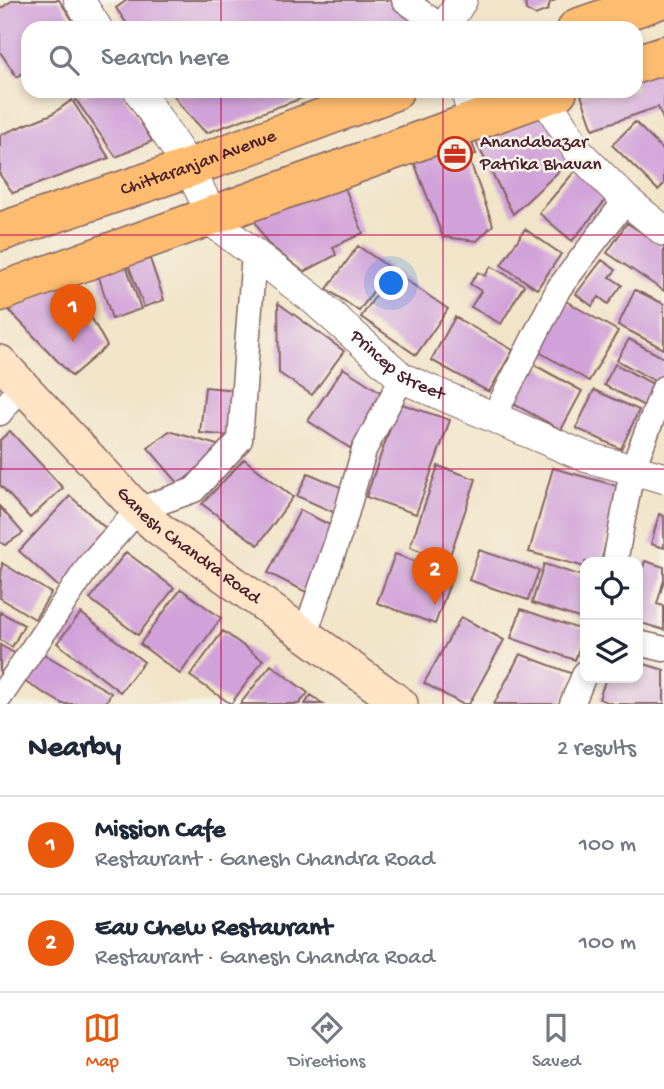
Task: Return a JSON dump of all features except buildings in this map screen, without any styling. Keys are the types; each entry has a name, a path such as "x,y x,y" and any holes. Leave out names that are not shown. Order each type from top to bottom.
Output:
{"main road":[{"path":"597,21 658,0"},
{"path":"643,62 664,55"},
{"name":"Chittaranjan Avenue","path":"0,232 189,168 375,98"},
{"path":"0,292 213,217 470,106 518,98"},
{"name":"Ganesh Chandra Road","path":"11,374 158,528 305,634 387,699"}],"street":[{"path":"404,0 434,21"},
{"path":"448,21 462,0"},
{"name":"Princep Street","path":"144,98 189,168 217,225 313,299 402,378 586,457 664,478"},
{"path":"551,98 579,153 626,200 664,231"},
{"path":"494,418 559,288 626,200"},
{"path":"0,697 90,565 138,510 194,490 240,440 254,254"},
{"path":"0,413 11,374"},
{"path":"305,634 345,518 364,450 402,378"},
{"path":"616,557 632,470 664,388"},
{"path":"643,644 664,649"},
{"path":"572,704 581,683"}],"place":[{"name":"Anandabazar Patrika Bhavan","path":"455,154"},
{"name":"Mission Cafe","path":"73,342"},
{"name":"Eau Chew Restaurant","path":"435,605"}]}
